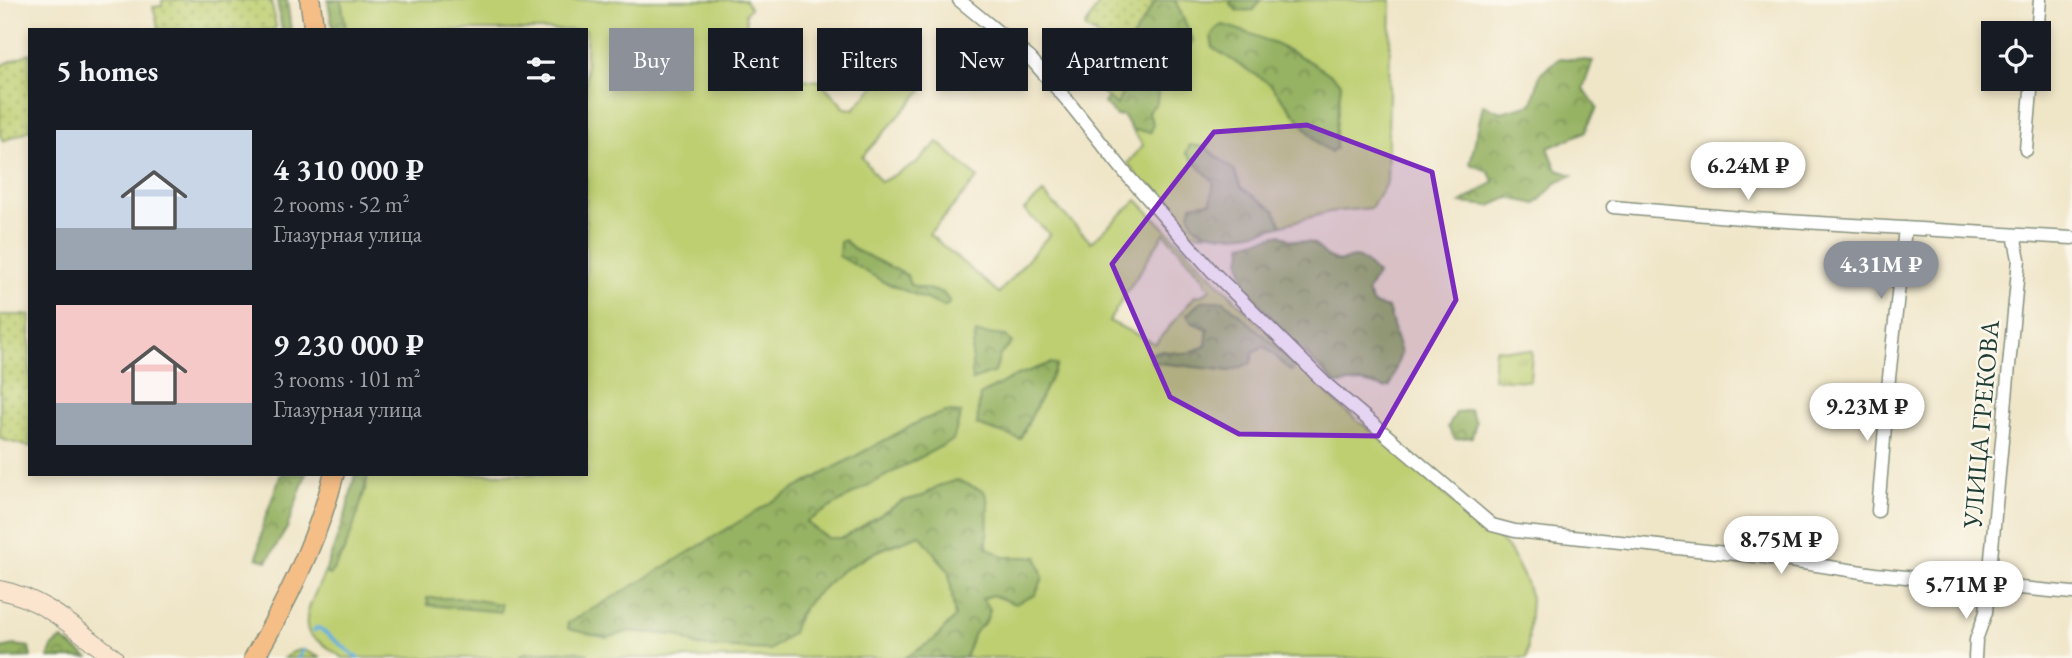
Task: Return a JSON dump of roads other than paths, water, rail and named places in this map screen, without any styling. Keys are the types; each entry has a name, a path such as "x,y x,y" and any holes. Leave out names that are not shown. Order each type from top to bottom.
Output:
{"main road":[{"path":"310,0 314,28"},
{"path":"252,658 296,579 318,526 333,476"},
{"path":"0,590 38,603 114,658"}],"street":[{"path":"959,0 1030,58 1127,175 1213,272 1325,383 1479,516 1497,527 1764,557 1875,574 2072,593"},
{"path":"2038,21 2040,0"},
{"path":"2026,150 2031,91"},
{"path":"1612,208 2072,239"},
{"path":"1878,510 1905,229"},
{"name":"УЛИЦА ГРЕКОВА","path":"1975,658 1976,640 1986,612 2019,258 2014,235"}],"waterway":[{"path":"314,631 319,628 358,658"},
{"path":"298,658 303,650"}]}
